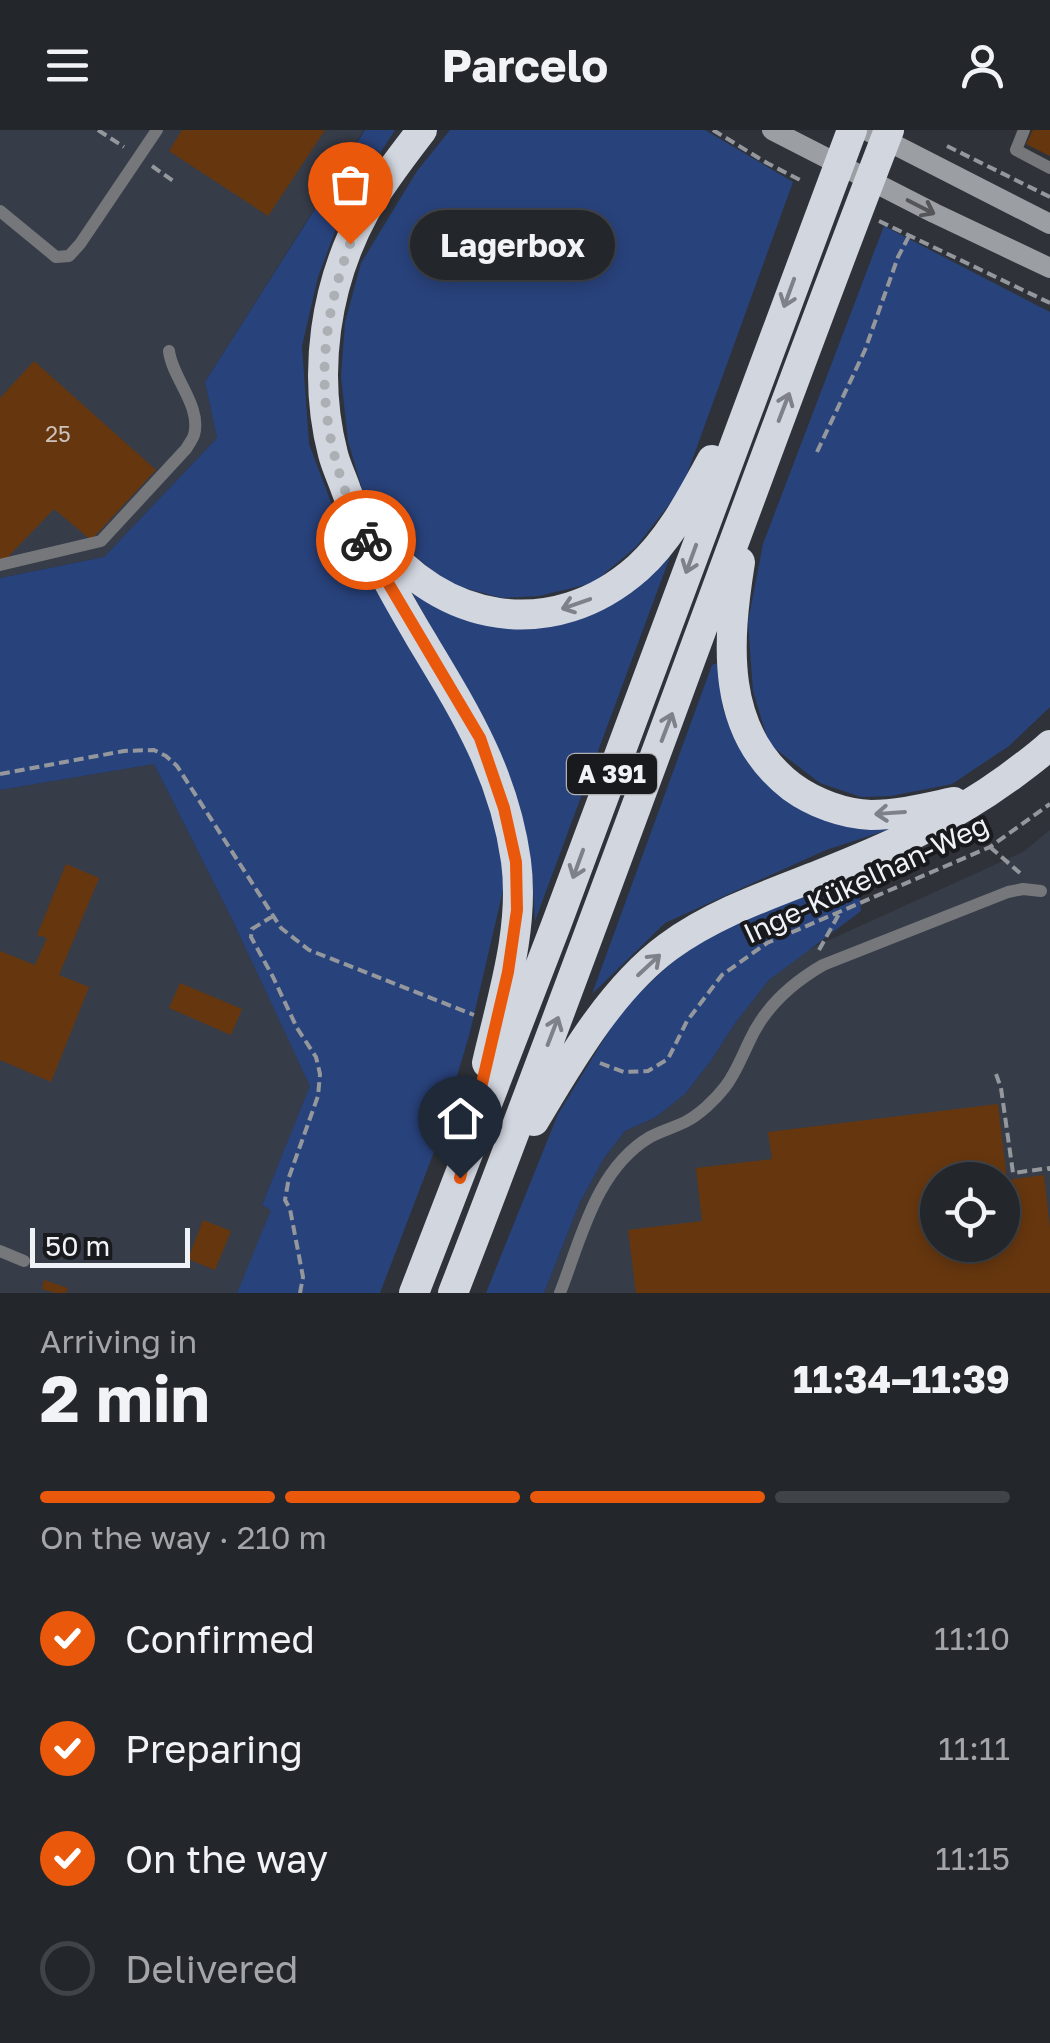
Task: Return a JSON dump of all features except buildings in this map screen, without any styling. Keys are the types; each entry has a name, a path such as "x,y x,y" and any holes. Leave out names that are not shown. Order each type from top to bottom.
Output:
{"highway":[{"path":"422,130 366,211 350,244 330,304 323,380 334,457 360,528 480,738 504,808 516,862 517,910 508,972 460,1178"},
{"name":"A 391","path":"414,1293 852,130"},
{"name":"A 391","path":"452,1293 890,130"},
{"path":"346,488 361,517 403,567 450,600 498,614 548,613 573,607 617,584 661,543 682,515 761,369"},
{"path":"750,499 731,650 736,704 762,758 801,793 828,807 868,815 911,812 986,794"},
{"path":"494,1188 570,1061 624,989 668,947 769,894 916,835 986,794 1050,745"}],"main road":[{"path":"772,130 1050,268"},
{"path":"866,130 1040,211 1050,224"}],"lane":[{"path":"0,211 56,257 69,256 157,130"},
{"path":"1024,130 1016,150 1050,168"},
{"path":"0,565 101,542 186,448 194,436 192,406 170,364 169,352"},
{"path":"560,1293 614,1168 649,1138 687,1121 723,1091 762,1019 788,989 823,965 1008,892 1041,891"},
{"path":"0,1250 24,1260"}],"path":[{"path":"817,452 865,350 909,236"},
{"path":"0,774 124,751 154,750 166,756 177,766 281,928 309,950 454,1008"},
{"name":"Inge-Kükelhan-Weg","path":"624,1072 648,1071 668,1059 687,1021 722,975 766,943 990,847 1050,804"},
{"path":"990,847 1041,891"},
{"path":"804,976 840,912"},
{"path":"272,916 252,929 251,937 316,1057 320,1074 318,1096 289,1177 286,1200 303,1277 300,1293"},
{"path":"996,1074 1013,1172 1050,1171"}],"shaded area":[{"path":"0,130 364,130 205,382 217,438 104,557 0,578"},
{"path":"365,130 395,130 343,210 318,277 302,346 309,444 338,521 475,752 508,869 470,1032 437,1144 380,1293 237,1293 271,1210 262,1205 310,1086 154,764 0,790 0,578 104,557 217,438 205,382"},
{"path":"450,130 705,130 793,182 682,488 636,547 593,583 539,596 502,598 449,584 415,556 362,489 348,441 341,377 345,322 361,263 417,171"},
{"path":"884,226 1050,312 1050,707 1009,746 952,784 891,796 861,797 820,783 769,744 753,691 748,622 763,544"},
{"path":"674,546 535,921 532,870 493,745 407,583 526,623"},
{"path":"718,663 723,709 748,763 785,798 909,823 826,850 665,923 592,994 712,665"},
{"path":"154,764 311,1087 262,1205 272,1210 237,1293 0,1293 0,790"},
{"path":"1050,830 1050,1293 544,1293 580,1202 604,1158 625,1131 656,1117 685,1094 769,980 805,951 1023,852"},
{"path":"858,876 861,911 769,980 685,1094 656,1117 625,1131 604,1158 580,1202 544,1293 486,1293 558,1114 623,1008 686,949 797,894"}],"way so far":[{"path":"350,244 330,304 323,380 334,457 366,540"}],"place":[{"name":"Lagerbox","path":"350,244"}],"route":[{"path":"366,540 480,738 504,808 516,862 517,910 508,972 460,1178"}]}
